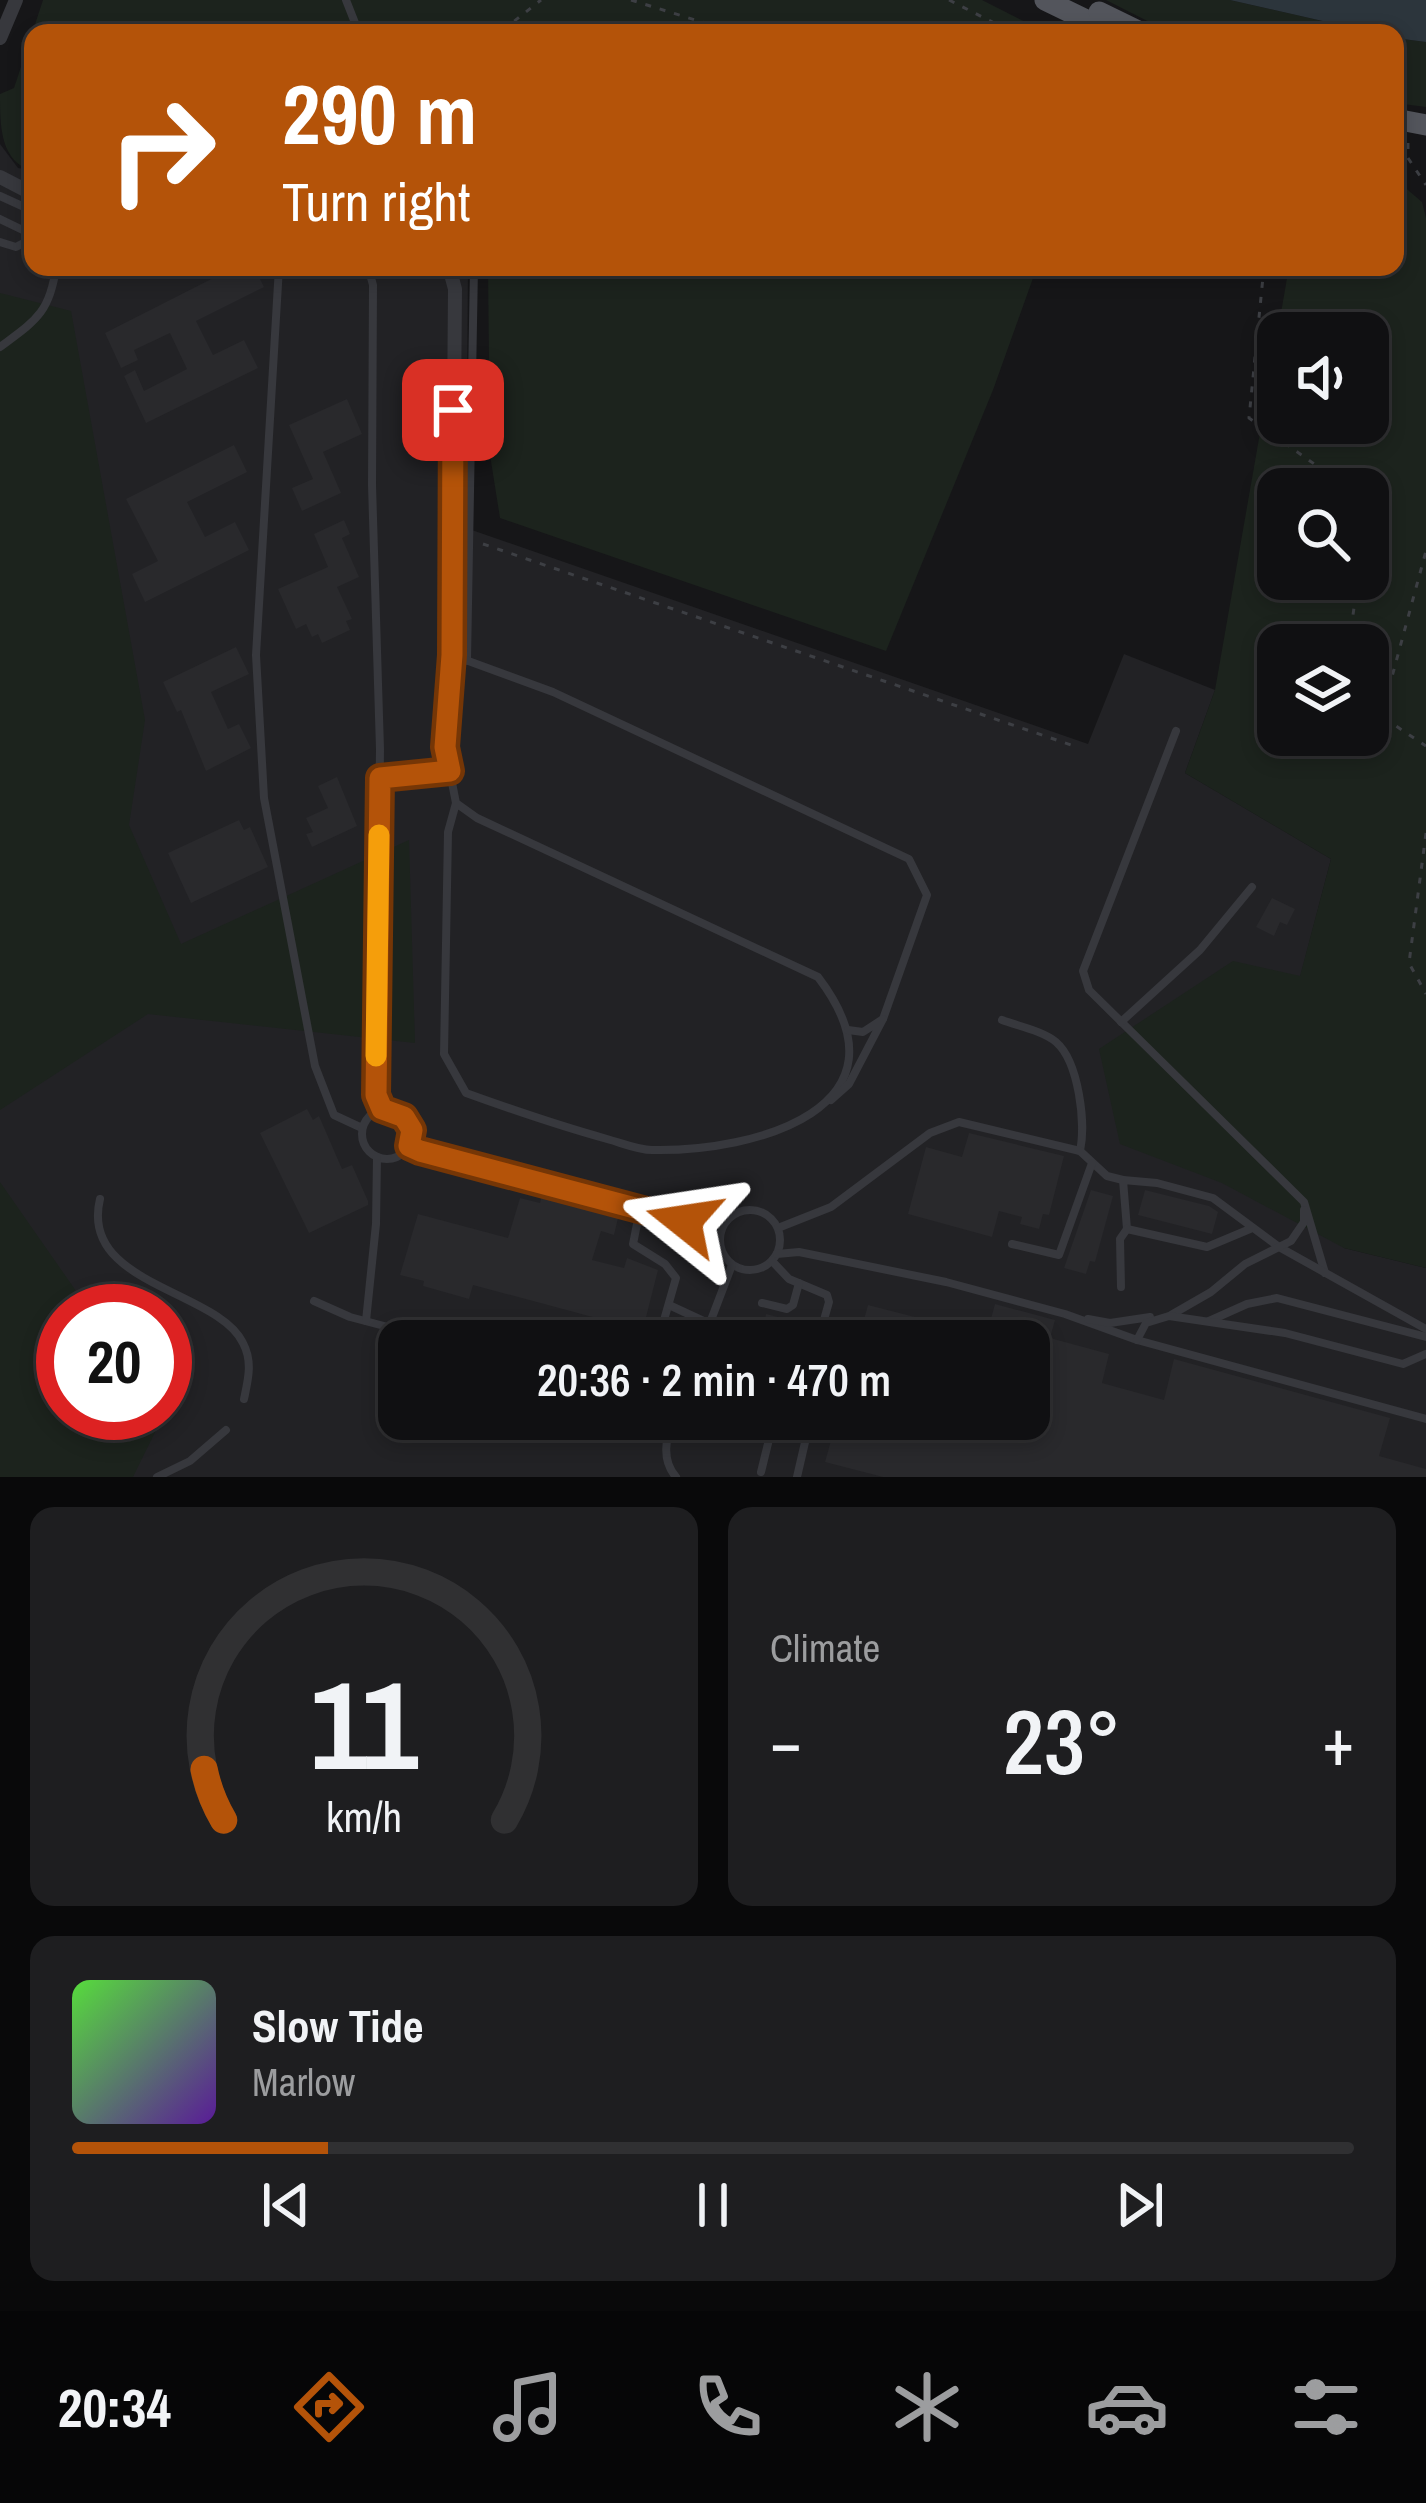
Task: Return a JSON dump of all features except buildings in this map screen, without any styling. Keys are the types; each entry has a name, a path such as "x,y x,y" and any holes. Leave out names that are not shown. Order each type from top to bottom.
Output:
{"main road":[{"path":"1045,0 1094,24"},
{"path":"1074,0 1123,24"}],"street":[{"path":"1,35 16,0"},
{"path":"451,276 455,289 460,658"}],"lane":[{"path":"0,347 40,317 55,276"},
{"path":"277,276 256,655 264,798 315,1066 334,1115 362,1128"},
{"path":"370,276 380,778 376,1095 382,1109"},
{"path":"460,658 553,692 909,859 927,895 883,1019 850,1084 807,1120 737,1145 648,1150 466,1094 444,1054 448,832 456,803 445,747 460,658 470,540 474,276"},
{"path":"1176,731 1083,970 1089,990 1304,1202 1325,1273"},
{"path":"380,778 450,771"},
{"path":"456,803 477,818 818,977 848,1030 843,1075 827,1104"},
{"path":"1121,1022 1200,950 1252,887"},
{"path":"848,1030 863,1032 883,1019"},
{"path":"1002,1020 1054,1040 1066,1054 1083,1112 1080,1151"},
{"path":"366,1321 377,1157 363,1142 362,1128 382,1109 398,1112 409,1123 409,1146 398,1156 377,1157"},
{"path":"778,1228 831,1207 945,1125 959,1122 1080,1151 1107,1175 1123,1180 1157,1183 1214,1198 1250,1229 1426,1333"},
{"path":"409,1146 720,1234"},
{"path":"1012,1244 1059,1256 1092,1163"},
{"path":"1121,1287 1120,1239 1127,1229 1123,1180"},
{"path":"100,1199 96,1215 115,1256 224,1322 242,1339 249,1360 244,1399"},
{"path":"1169,1316 1211,1292 1245,1264 1292,1240 1304,1222 1304,1202"},
{"path":"640,1209 633,1244 665,1264 676,1278 664,1320"},
{"path":"824,1320 829,1302 820,1290 789,1279 775,1257 778,1228 765,1214 746,1210 729,1218 720,1234 722,1252 732,1265 748,1270 775,1257 799,1252 1110,1323 1169,1316 1285,1333 1403,1364 1426,1354"},
{"path":"1127,1229 1207,1247 1250,1229"},
{"path":"711,1320 732,1265"},
{"path":"762,1304 787,1309 793,1305 799,1283"},
{"path":"1209,1321 1247,1304 1277,1298 1426,1333"},
{"path":"314,1301 378,1324"},
{"path":"668,1306 701,1320"},
{"path":"1065,1314 1136,1340 1426,1419"},
{"path":"1136,1340 1146,1323 1158,1316"},
{"path":"158,1477 190,1461 226,1430"},
{"path":"665,1440 670,1470 676,1477"},
{"path":"761,1472 769,1440"},
{"path":"797,1477 805,1440"}],"path":[{"path":"511,24 541,0"},
{"path":"632,0 708,24"},
{"path":"949,0 996,24"},
{"path":"1410,130 1408,158 1426,185"},
{"path":"1263,276 1249,418 1320,468"},
{"path":"470,540 1077,747"},
{"path":"1389,693 1426,551"},
{"path":"1355,600 1352,622 1394,673"},
{"path":"1389,721 1426,746"},
{"path":"1426,833 1409,963 1426,994"}],"shaded area":[{"path":"43,0 982,0 1029,24 35,24"},
{"path":"1106,0 1230,0 1335,24 1153,24"},
{"path":"1230,0 1426,0 1426,42 1404,39 1404,24 1335,24"},
{"path":"1404,39 1426,42 1426,107 1404,104"},
{"path":"24,58 24,167 8,151 2,130 0,94 14,88"},
{"path":"0,144 24,169 24,276 468,276 466,528 1088,744 1124,654 1215,690 1185,773 1331,859 1260,1131 1344,1248 1426,1268 1426,1477 0,1477"},
{"path":"1404,187 1422,202 1426,218 1426,1268 1344,1248 1222,1183 1120,1144 1099,1049 1233,961 1300,976 1331,859 1185,773 1215,690 1258,444 1389,444 1389,312 1281,312 1287,276 1404,276"},
{"path":"488,276 1034,276 993,390 886,651 500,518 490,455"},
{"path":"0,293 71,311 145,720 129,825 181,944 409,840 415,1043 148,1014 0,1110"},
{"path":"0,1182 71,1284 36,1284 36,1440 151,1440 133,1477 0,1477"}],"slow traffic":[{"path":"376,1056 379,835"}],"route":[{"path":"453,410 452,655 445,747 450,771 380,778 376,1095 382,1109 398,1112 409,1123 409,1146 420,1151 684,1221"}]}
